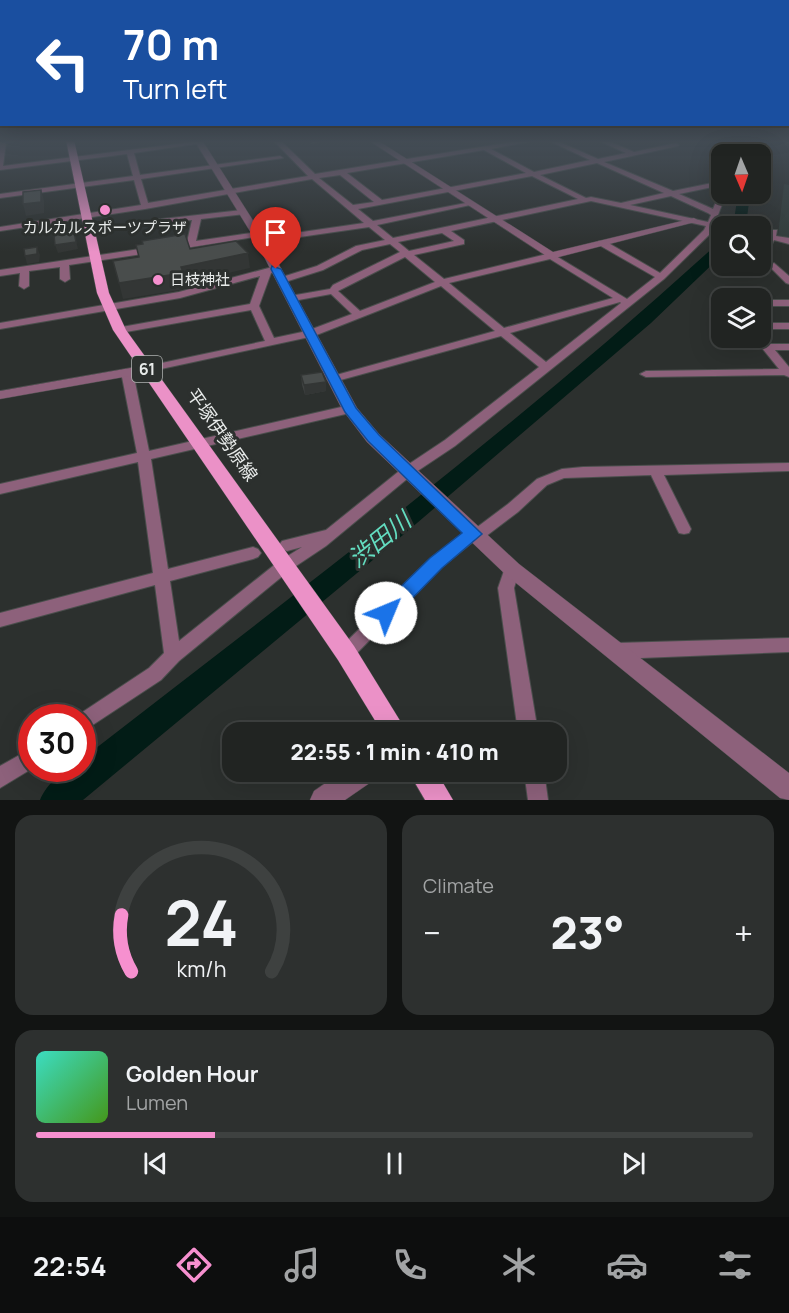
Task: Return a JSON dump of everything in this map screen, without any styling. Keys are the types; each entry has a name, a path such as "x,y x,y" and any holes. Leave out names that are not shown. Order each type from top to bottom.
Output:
{"main road":[{"name":"平塚伊勢原線","path":"79,177 103,293 120,330 342,649 389,722"},
{"path":"428,782 440,800"}],"street":[{"path":"0,196 141,177"},
{"path":"220,177 259,237 275,273 293,298 350,409 373,438 512,569 789,789"},
{"path":"0,229 319,177"},
{"path":"348,177 381,203"},
{"path":"428,177 624,301"},
{"path":"352,208 515,177"},
{"path":"540,177 585,200"},
{"path":"635,177 671,193 711,220"},
{"path":"136,178 145,207"},
{"path":"315,178 545,367"},
{"path":"620,205 711,185"},
{"path":"0,326 180,295 275,273 320,268 359,248 591,199 711,223"},
{"path":"2,284 1,272 191,244 371,224 471,204"},
{"path":"153,222 242,212"},
{"path":"191,244 197,218"},
{"path":"0,395 147,369 310,334 443,282 694,221"},
{"path":"96,713 154,674 173,656 285,568 450,443 624,301 661,277 711,228"},
{"path":"293,298 333,291 336,287 407,253 461,242 445,231"},
{"path":"771,236 789,241"},
{"path":"602,243 661,277"},
{"path":"64,263 64,279"},
{"path":"774,266 789,282"},
{"path":"24,285 25,269"},
{"path":"120,330 254,306 275,273"},
{"path":"333,291 359,315"},
{"path":"333,379 624,301"},
{"path":"771,303 789,303"},
{"path":"254,306 271,343"},
{"path":"771,326 789,326"},
{"path":"771,347 789,347"},
{"path":"768,348 788,372"},
{"path":"127,372 144,456 173,656"},
{"path":"646,374 788,372"},
{"path":"0,489 350,409"},
{"path":"342,649 436,563 473,533 513,508 542,482 562,474 583,472 789,467"},
{"path":"655,470 684,529"},
{"path":"287,545 332,533"},
{"path":"0,620 253,553"},
{"path":"512,569 506,588 526,722"},
{"path":"614,651 789,645"},
{"path":"0,778 18,766"},
{"path":"323,800 349,782"},
{"path":"536,782 538,800"}],"shaded area":[{"path":"784,184 789,185 789,239 778,235"}],"building":[{"path":"41,190 41,202 23,204 23,192"},
{"path":"74,232 76,242 55,245 54,235"},
{"path":"185,234 190,249 236,241 248,253 181,267 183,272 176,274 119,283 113,261 139,257 136,245 143,244 142,241"},
{"path":"37,247 37,254 25,256 24,249"},
{"path":"322,372 326,382 304,385 301,375"}],"waterway":[{"name":"渋田川","path":"741,216 743,204"},
{"name":"渋田川","path":"57,800 394,529 645,319 711,257"}],"place":[{"name":"カルカルスポーツプラザ","path":"105,210"},
{"name":"日枝神社","path":"158,280"}],"route":[{"path":"276,269 350,409 373,438 473,534 436,563 386,613"}]}
